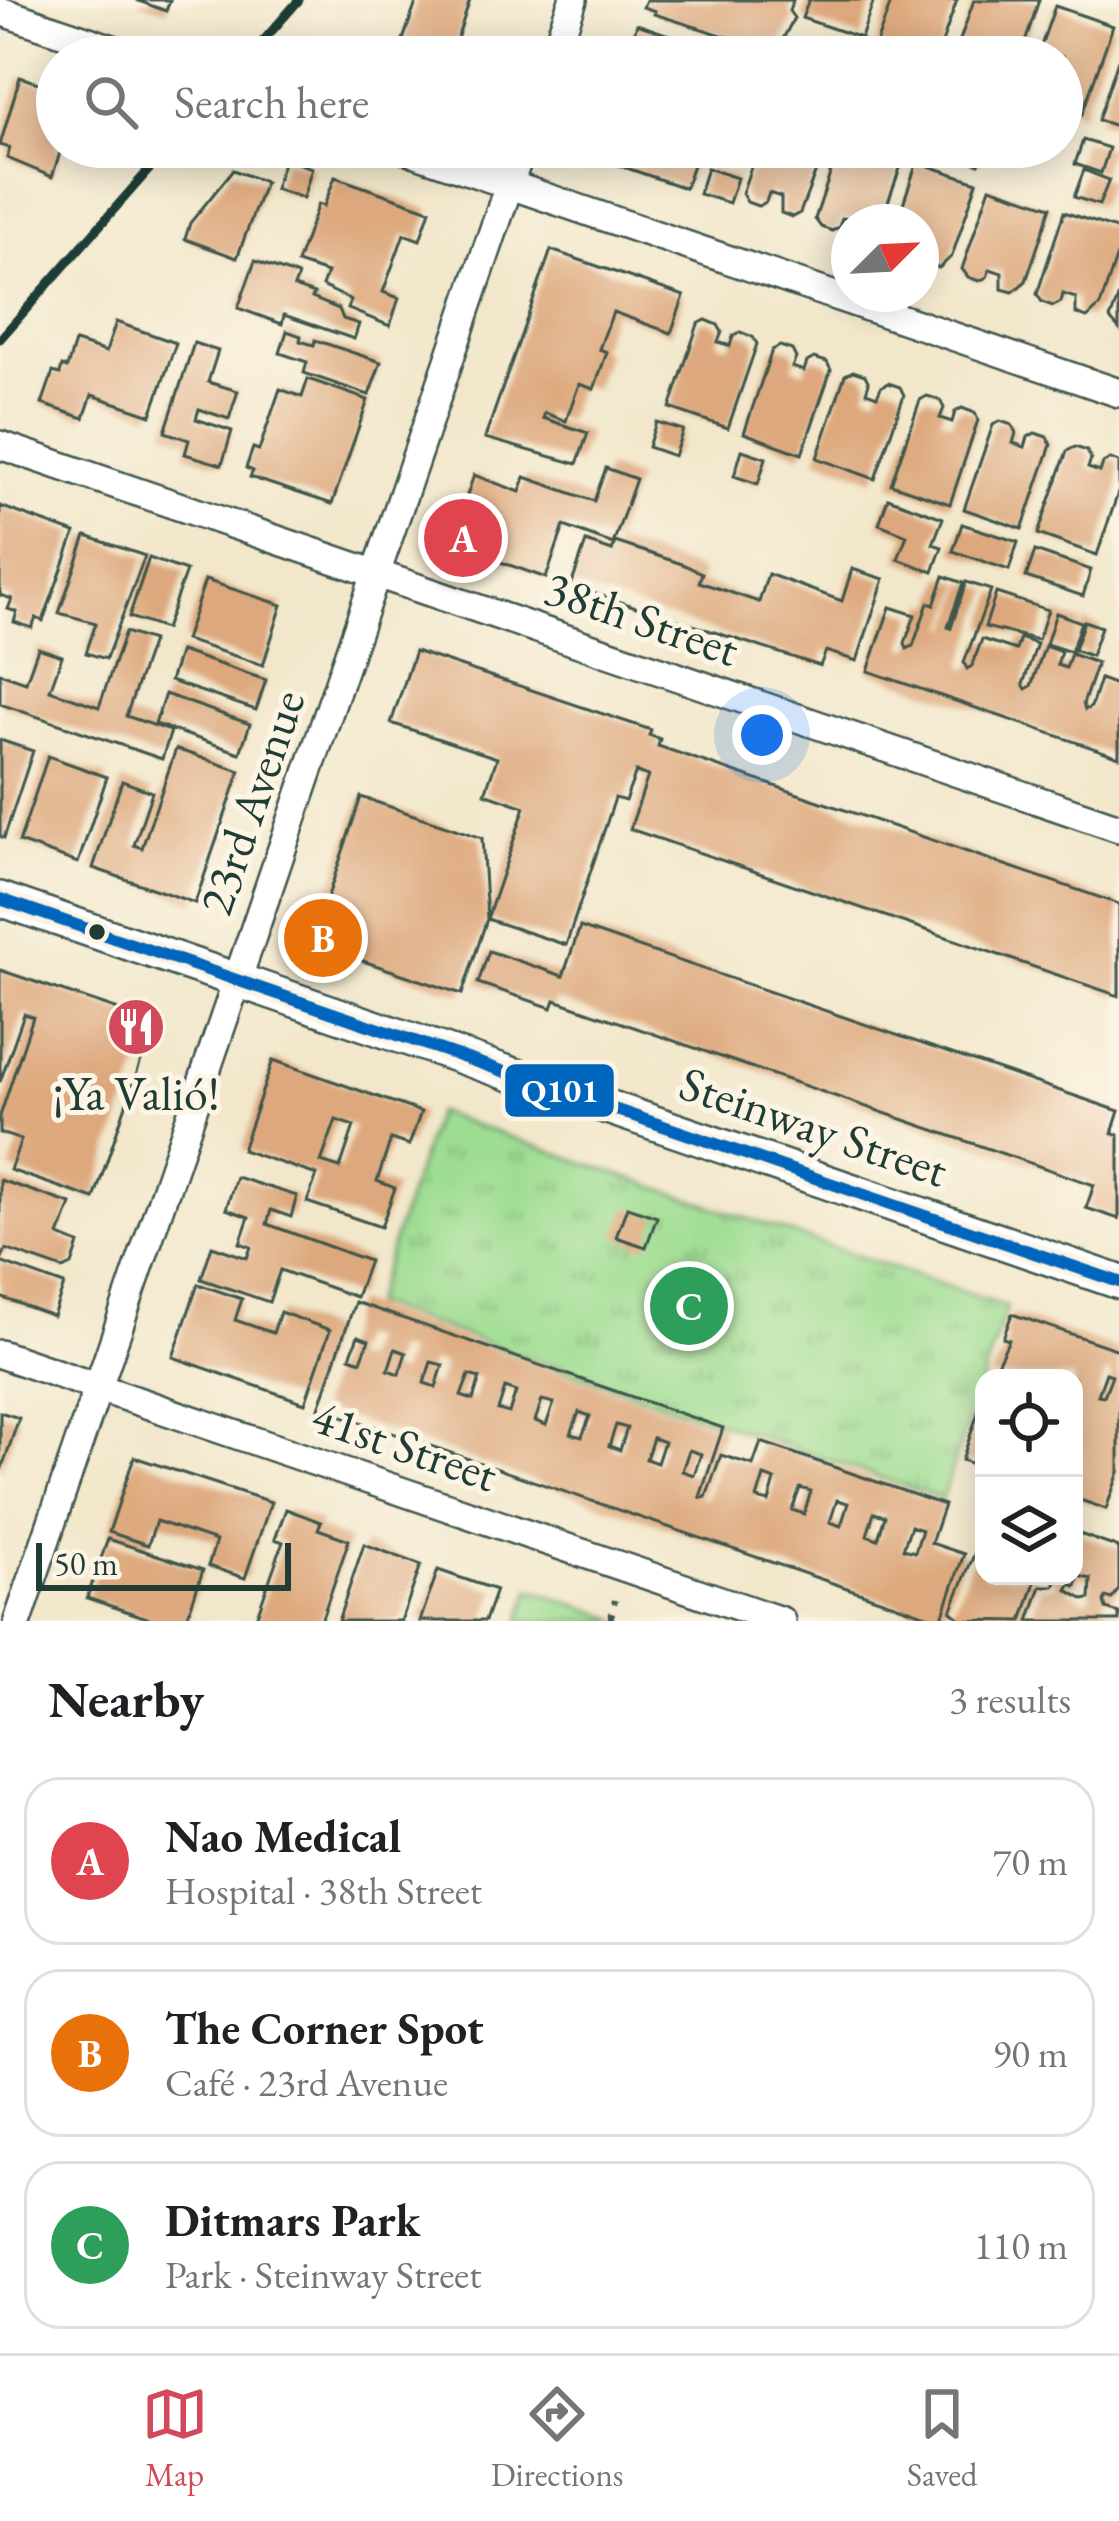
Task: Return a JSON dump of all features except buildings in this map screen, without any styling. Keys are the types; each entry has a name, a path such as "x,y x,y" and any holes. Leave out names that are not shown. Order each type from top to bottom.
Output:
{"street":[{"path":"560,36 573,0"},
{"path":"0,11 74,36"},
{"path":"459,168 1119,393"},
{"name":"23rd Avenue","path":"18,1621 515,168"},
{"name":"38th Street","path":"0,445 1119,829"},
{"name":"Steinway Street","path":"0,899 1119,1282"},
{"name":"41st Street","path":"0,1354 781,1621"}],"path":[{"path":"610,1621 615,1600"}],"green space":[{"path":"436,1112 1007,1307 986,1369 975,1369 975,1402 942,1499 372,1304"},
{"path":"531,1589 611,1617 621,1621 520,1621"}],"railway":[{"path":"267,36 299,0"},
{"path":"0,339 151,168"}],"transit line":[{"name":"Q101","path":"0,899 1119,1282"}],"place":[{"name":"Nao Medical","path":"463,538"},
{"name":"The Corner Spot","path":"323,938"},
{"name":"¡Ya Valió!","path":"136,1027"},
{"name":"Ditmars Park","path":"689,1306"}]}
